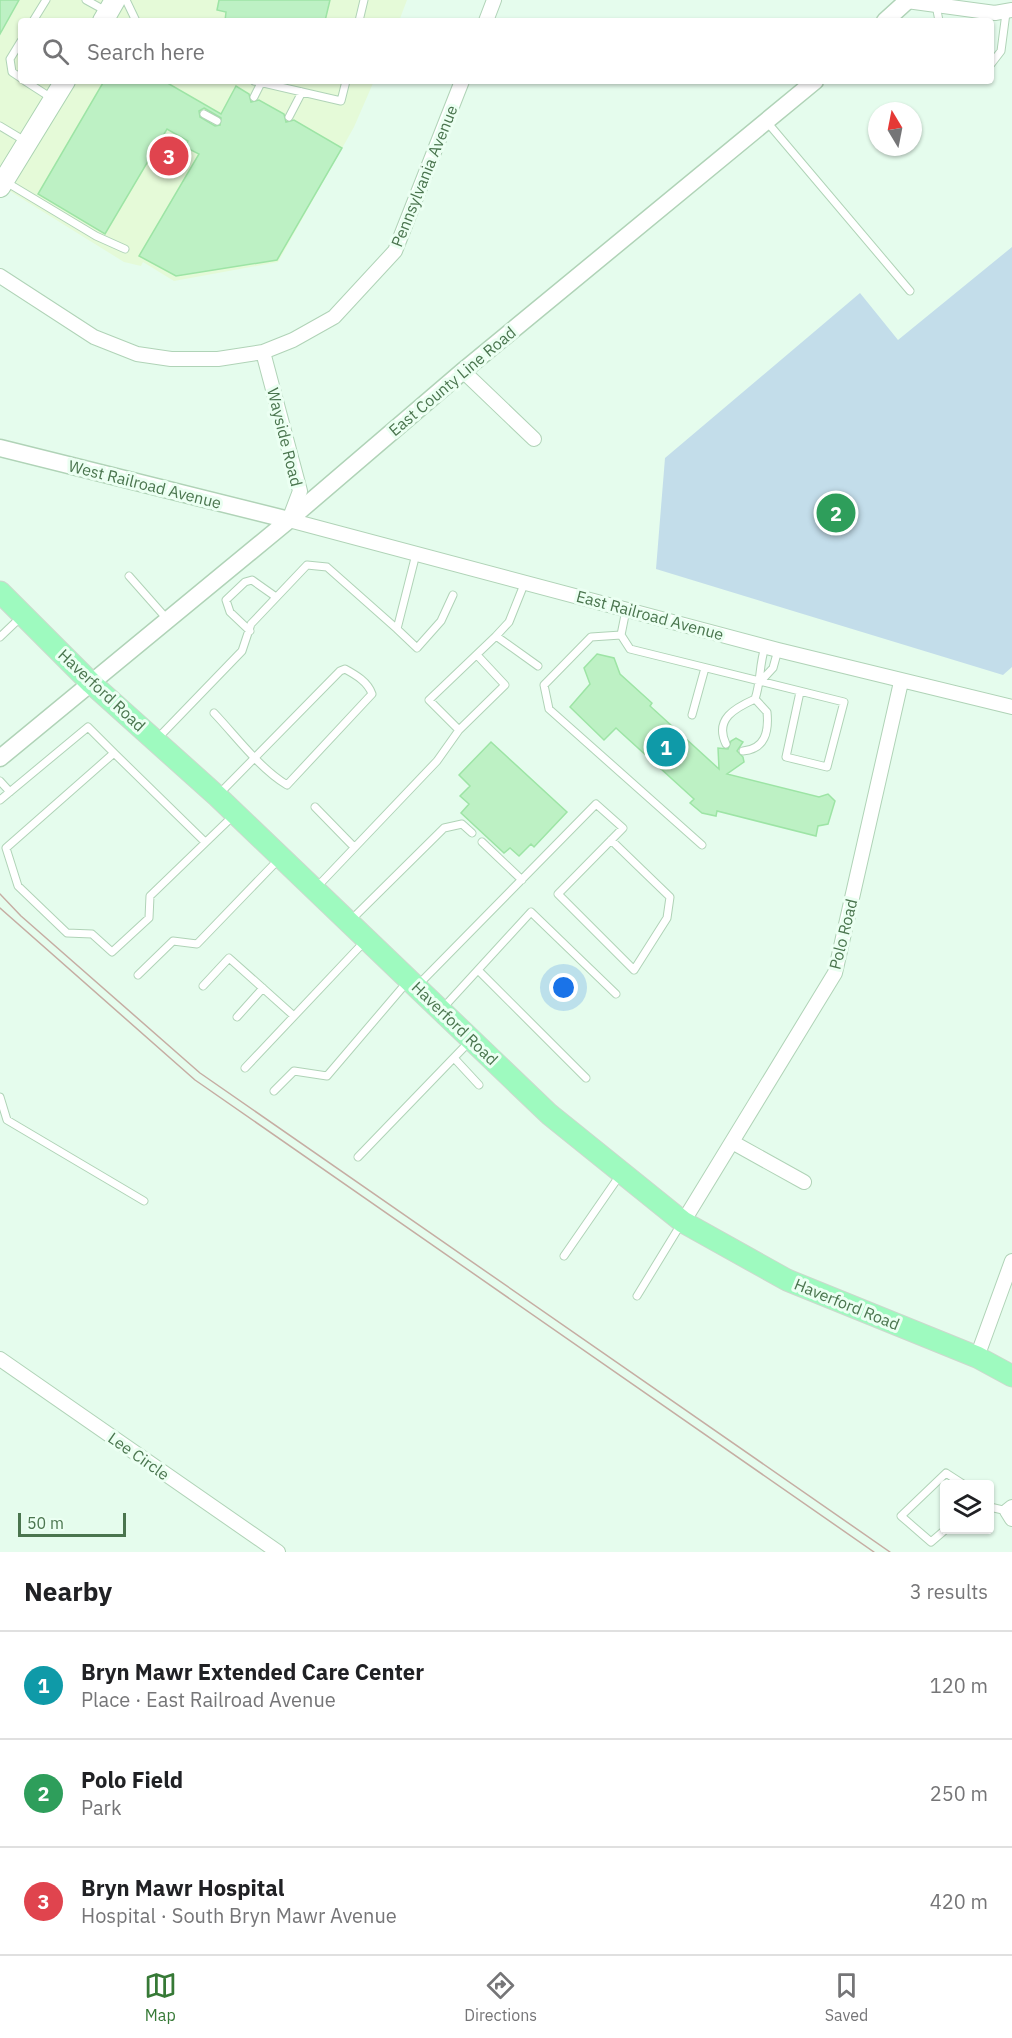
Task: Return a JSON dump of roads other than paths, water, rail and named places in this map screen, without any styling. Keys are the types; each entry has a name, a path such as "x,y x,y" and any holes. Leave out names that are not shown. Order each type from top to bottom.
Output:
{"main road":[{"path":"2,184 63,84"},
{"name":"Haverford Road","path":"0,592 91,683 217,796 549,1114 683,1222 787,1280 977,1357 1012,1376"}],"street":[{"path":"487,18 494,0"},
{"path":"888,18 904,1 1009,12"},
{"name":"Pennsylvania Avenue","path":"0,276 94,338 137,354 171,359 219,359 263,352 293,340 334,317 395,251 461,84"},
{"name":"East County Line Road","path":"0,759 166,619 289,520 463,371 811,84"},
{"name":"Wayside Road","path":"263,352 300,491 289,520"},
{"path":"463,371 534,439"},
{"name":"West Railroad Avenue","path":"0,448 289,520"},
{"name":"East Railroad Avenue","path":"289,520 626,608 771,649 1012,707"},
{"name":"Polo Road","path":"683,1222 834,973 901,682"},
{"path":"732,1142 804,1182"},
{"path":"977,1357 1012,1261"},
{"name":"Lee Circle","path":"0,1359 278,1552"}],"lane":[{"path":"35,18 46,0"},
{"path":"86,0 110,14"},
{"path":"126,0 135,18"},
{"path":"360,18 364,0"},
{"path":"936,5 938,18"},
{"path":"994,60 1001,51 1009,12"},
{"path":"18,45 10,59 12,72 18,76"},
{"path":"30,84 54,99"},
{"path":"254,97 257,84"},
{"path":"267,84 341,101 345,84"},
{"path":"289,117 302,92"},
{"path":"204,114 218,121"},
{"path":"767,122 910,291"},
{"path":"0,126 27,142"},
{"path":"2,184 96,236 125,249"},
{"path":"397,630 416,554"},
{"path":"155,740 242,651 251,624 307,565 317,564 327,567 417,648 441,621 453,595"},
{"path":"129,576 166,619"},
{"path":"250,631 230,612 226,600 245,582 252,580 276,597"},
{"path":"459,730 429,700 509,622 525,582"},
{"path":"626,608 621,635 630,649 844,702 827,767 786,757 800,692"},
{"path":"0,637 24,614"},
{"path":"621,635 591,637 552,677 544,686 549,709 702,845"},
{"path":"496,636 538,666"},
{"path":"761,681 773,668 771,649"},
{"path":"726,744 722,729 726,717 737,707 755,699 761,681 760,665 771,649"},
{"path":"314,889 436,762 459,730 505,685 477,655"},
{"path":"692,715 705,668"},
{"path":"214,713 255,756 286,785 293,781 372,694 369,686 345,669 340,671 255,756 217,796"},
{"path":"743,751 754,750 763,743 768,722 768,712 755,699"},
{"path":"0,800 88,727 205,842"},
{"path":"114,753 3,845 18,886 67,933 92,934 112,952 149,918 150,896 234,814"},
{"path":"0,781 10,792"},
{"path":"274,1091 294,1071 327,1076 413,983 522,880 597,804 623,828 611,840 558,894 634,970 667,918 670,897 611,840"},
{"path":"315,807 354,847"},
{"path":"349,922 444,828 462,824 472,833"},
{"path":"482,843 522,880"},
{"path":"138,975 173,941 197,944 280,857"},
{"path":"442,1010 531,912 615,994"},
{"path":"245,1068 367,939"},
{"path":"203,986 229,958 294,1016"},
{"path":"478,970 586,1077"},
{"path":"237,1017 263,988"},
{"path":"358,1157 472,1040"},
{"path":"454,1058 479,1085"},
{"path":"0,1097 7,1120 144,1201"},
{"path":"564,1257 621,1173"},
{"path":"637,1296 683,1222"},
{"path":"940,1534 931,1542 901,1516 946,1473 956,1480"},
{"path":"994,1508 1010,1512"}],"tram line":[{"path":"0,894 21,916 200,1073 890,1552"},
{"path":"0,908 195,1080 874,1552"}],"place":[{"name":"Bryn Mawr Hospital","path":"169,156"},
{"name":"Polo Field","path":"836,513"},
{"name":"Bryn Mawr Extended Care Center","path":"666,747"}]}
